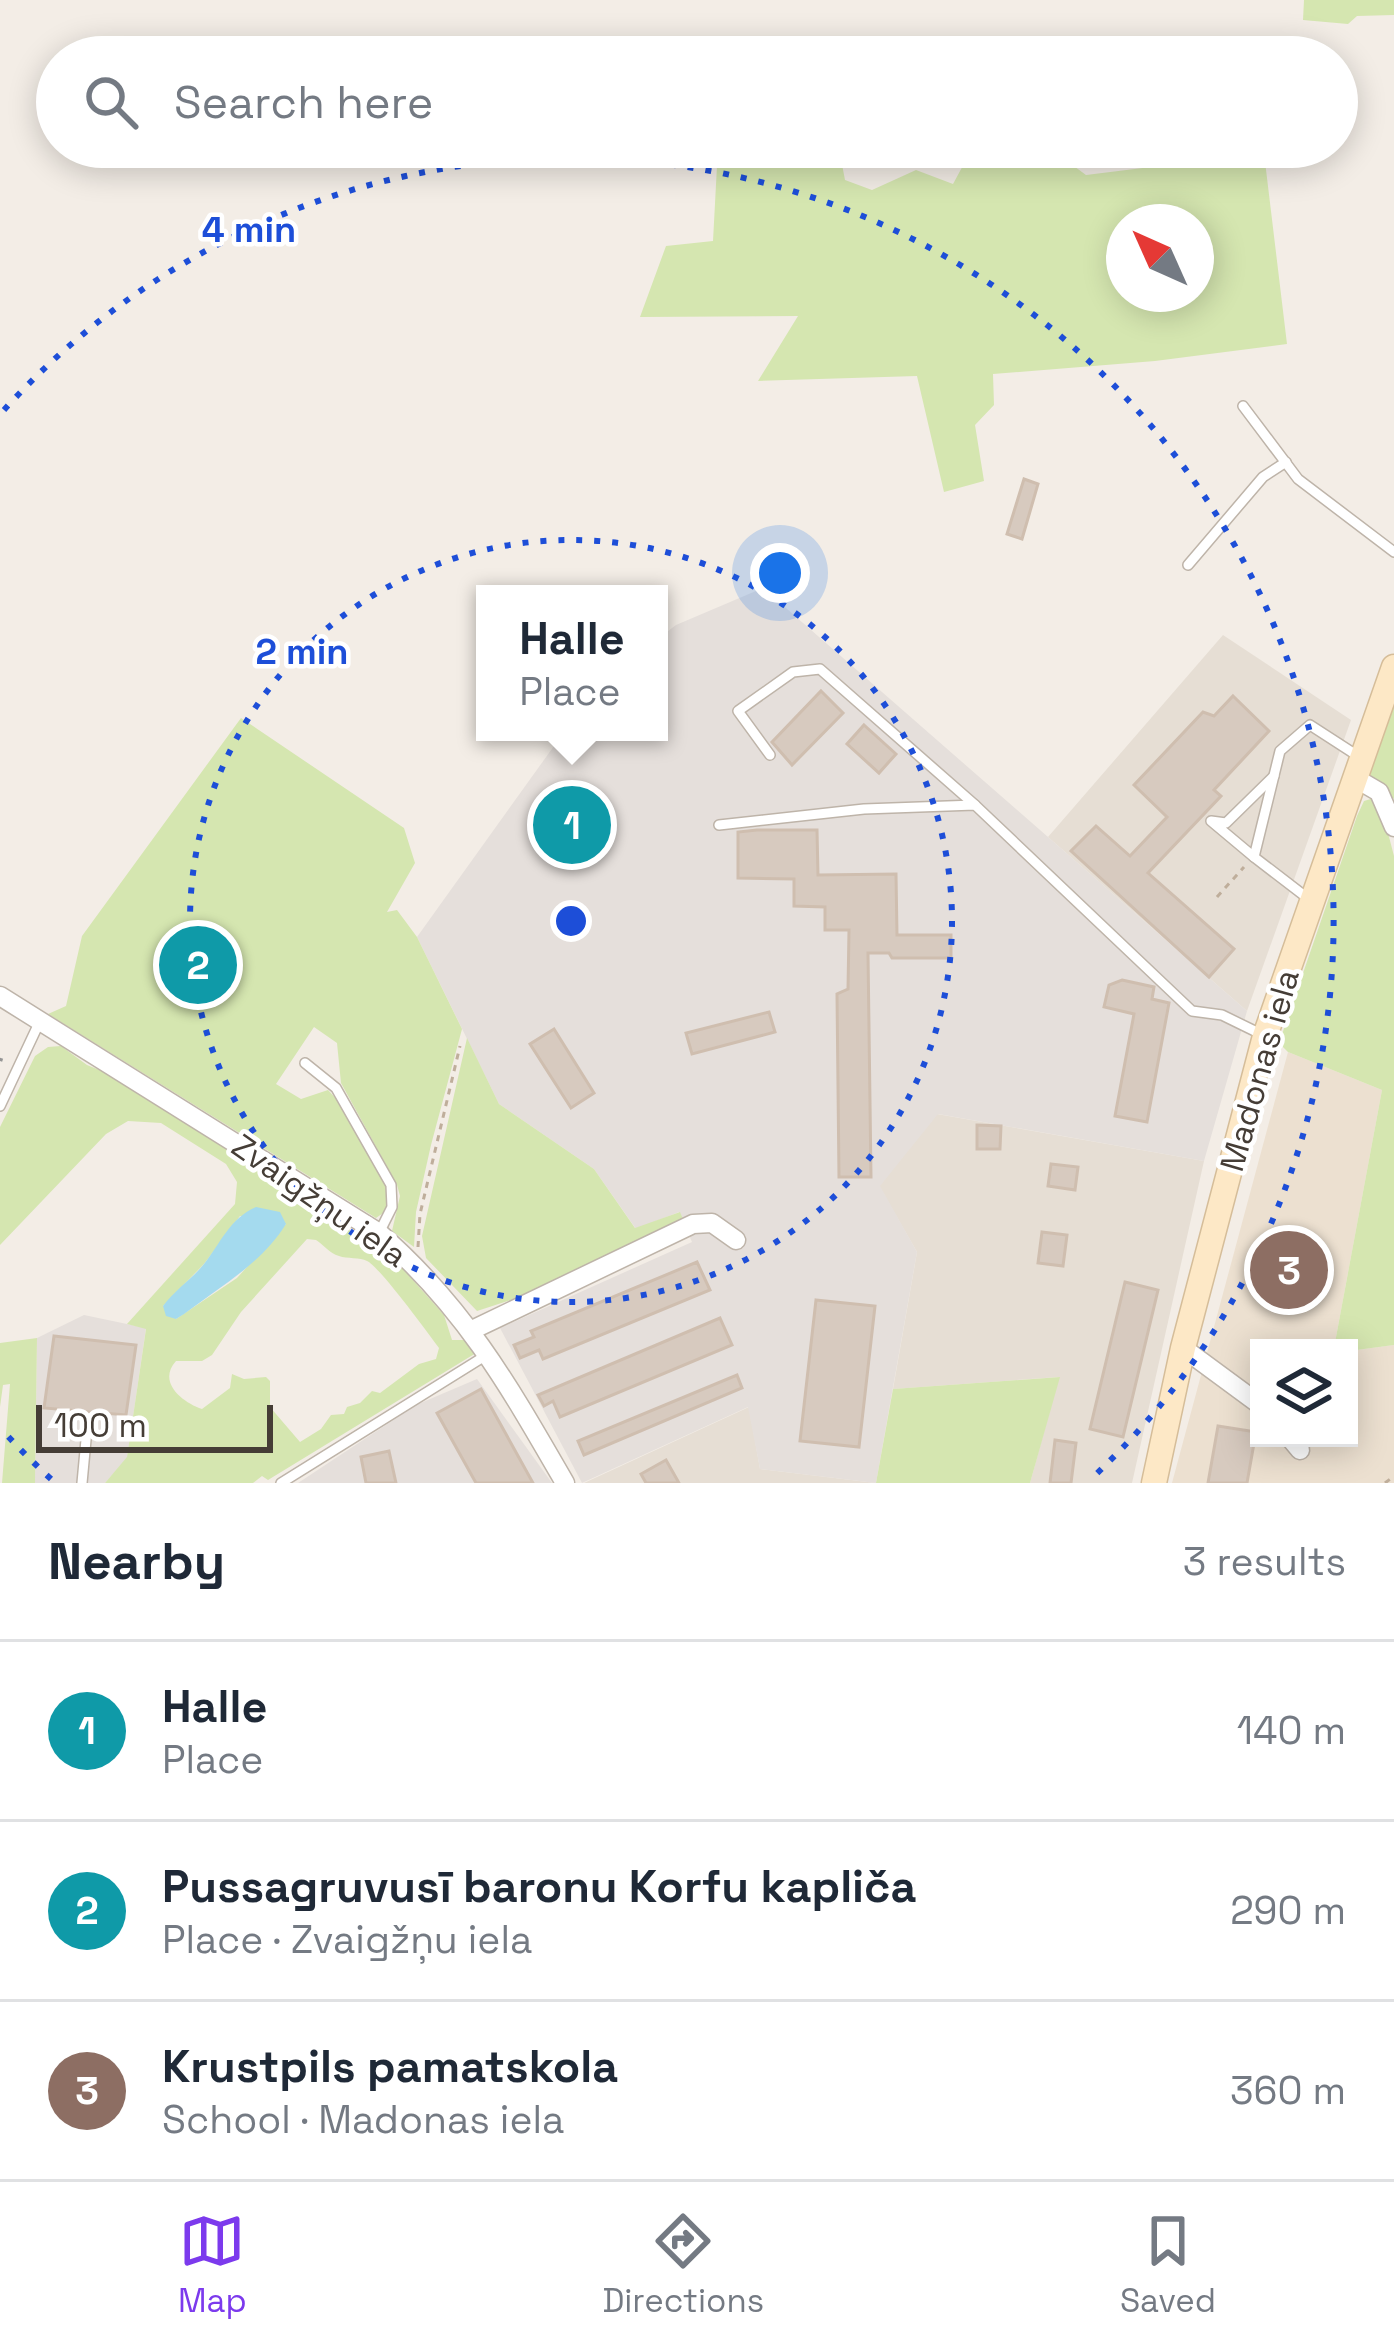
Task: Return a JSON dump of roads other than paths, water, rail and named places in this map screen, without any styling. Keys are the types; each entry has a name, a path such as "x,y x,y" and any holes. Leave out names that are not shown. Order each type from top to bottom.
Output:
{"main road":[{"name":"Madonas iela","path":"1154,1483 1183,1348 1265,1036 1394,667"}],"street":[{"path":"1358,768 1388,799 1394,826"},
{"name":"Zvaigžņu iela","path":"0,996 379,1233 472,1330 565,1483"},
{"path":"472,1330 693,1224 712,1223 736,1240"},
{"path":"1183,1348 1250,1397"}],"lane":[{"path":"1243,406 1298,479 1394,553"},
{"path":"1188,565 1263,477 1286,462"},
{"path":"770,755 739,711 793,672 820,669 975,805 1192,1011 1222,1015 1265,1036"},
{"path":"1254,857 1280,751 1310,725 1358,768"},
{"path":"1274,776 1226,823 1211,821 1310,900"},
{"path":"719,825 864,809 975,805"},
{"path":"0,1106 40,1022"},
{"path":"305,1063 336,1088 392,1185 392,1207 379,1233"},
{"path":"281,1483 489,1353"},
{"path":"82,1483 87,1429"}],"water":[{"path":"256,1207 280,1212 286,1224 276,1238 240,1274 184,1314 176,1319 166,1316 163,1306 204,1264 232,1225"}],"place":[{"name":"Halle","path":"572,825"},
{"name":"Pussagruvusī baronu Korfu kapliča","path":"198,965"},
{"name":"Krustpils pamatskola","path":"1289,1270"}]}
